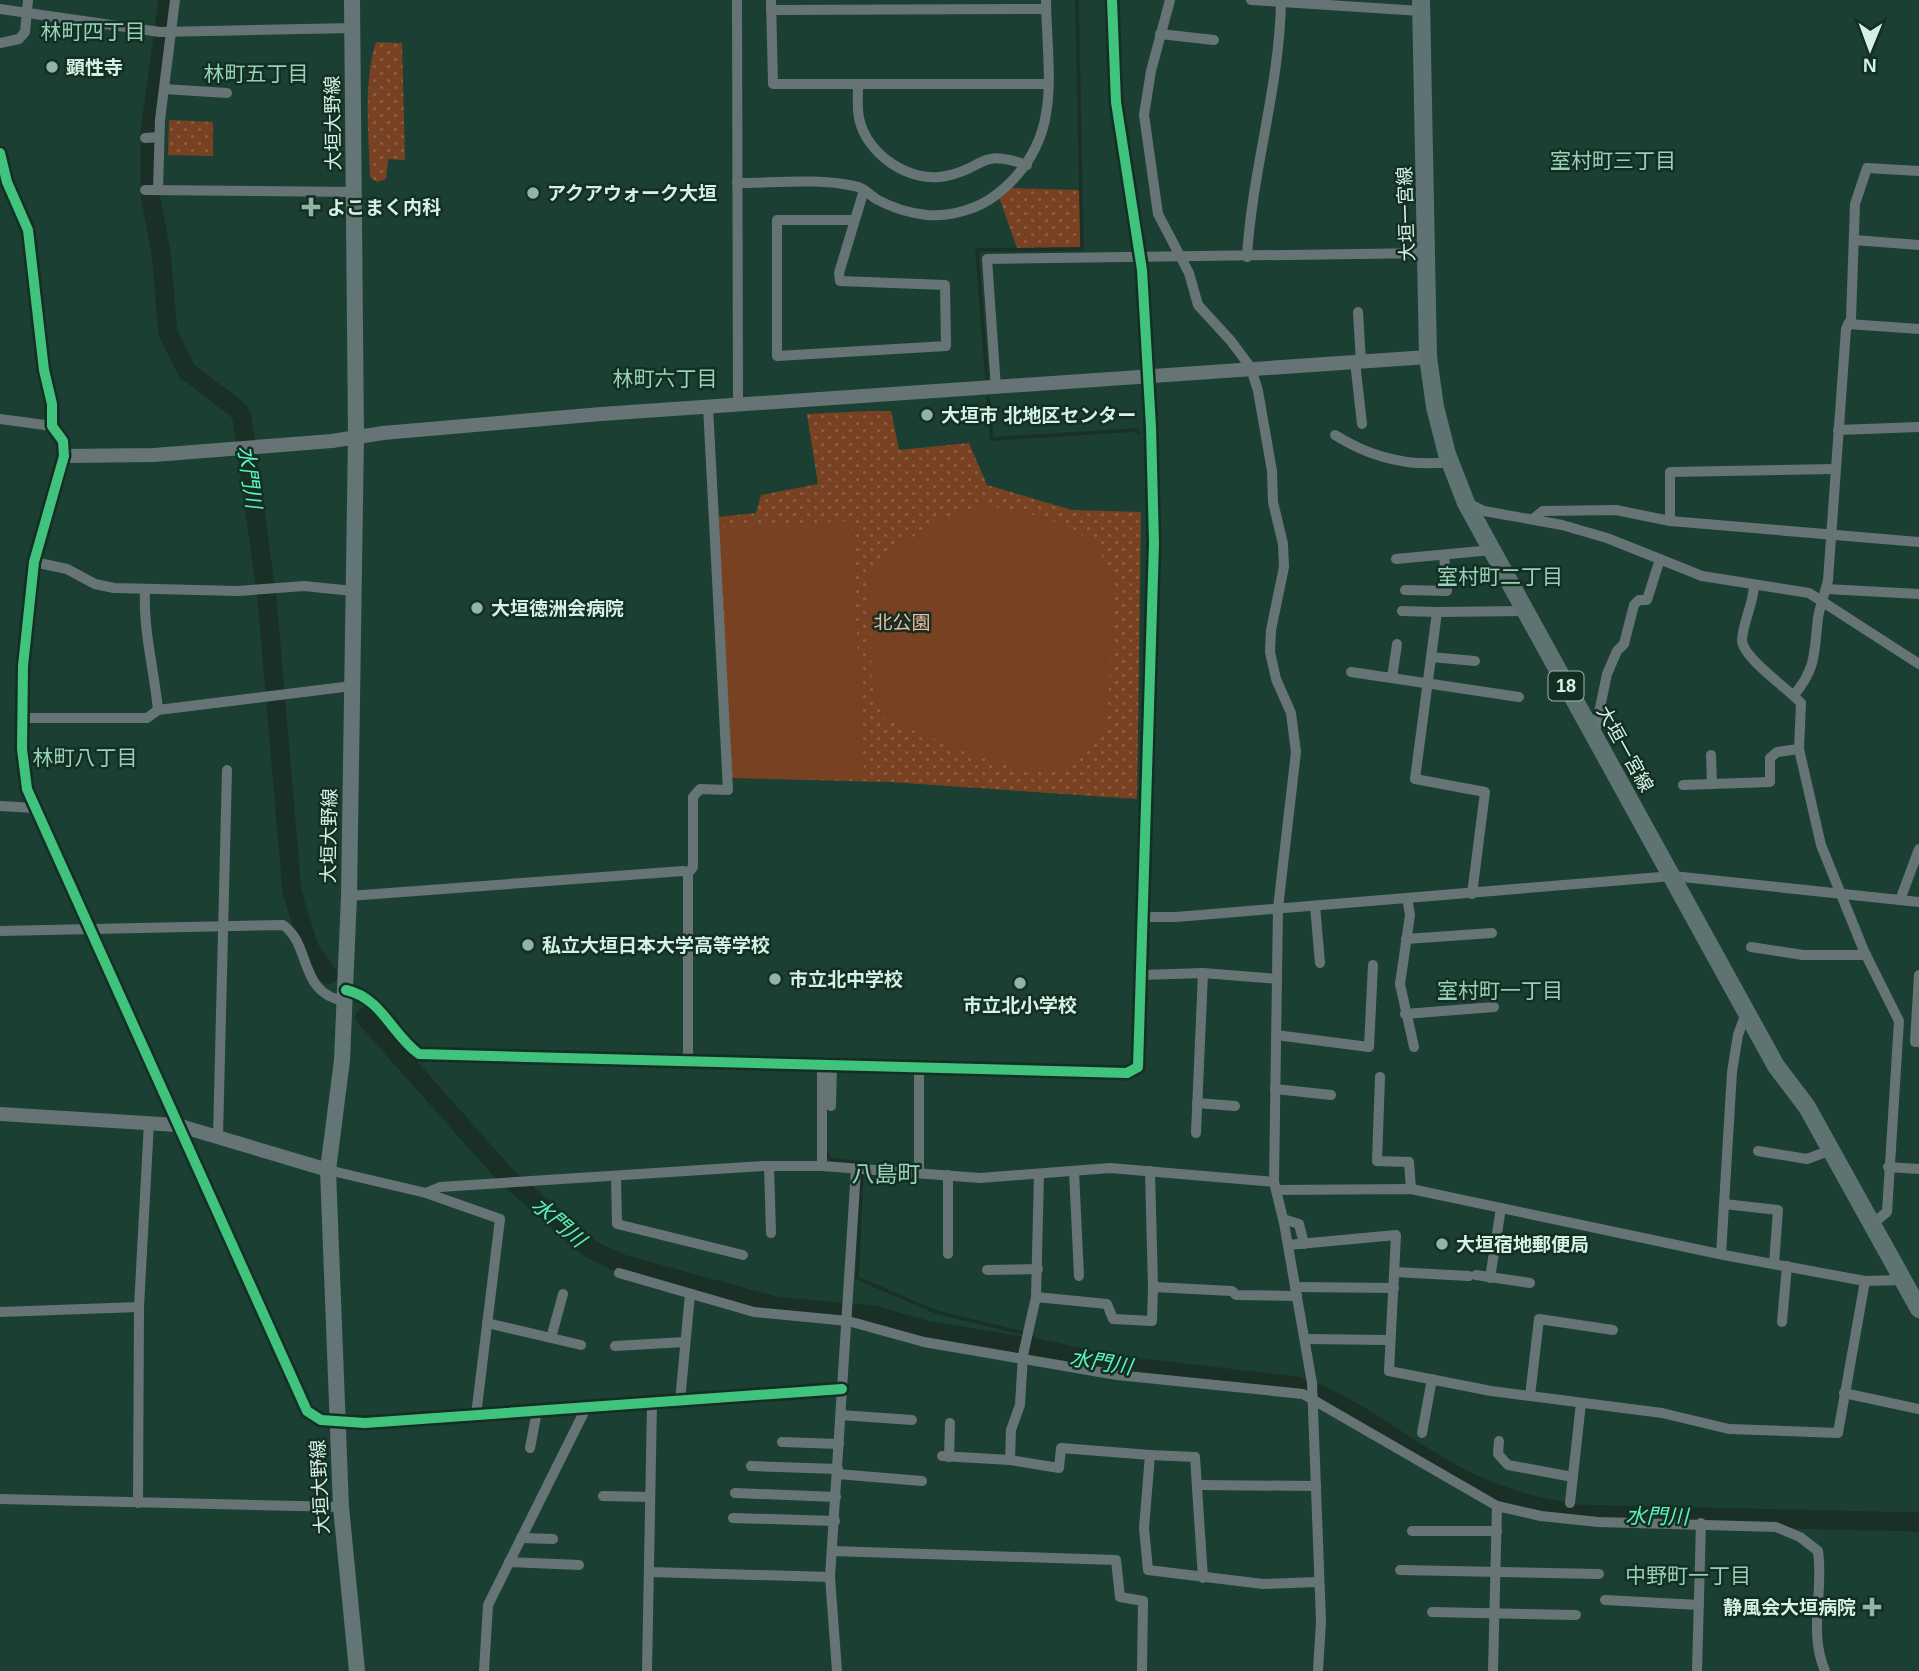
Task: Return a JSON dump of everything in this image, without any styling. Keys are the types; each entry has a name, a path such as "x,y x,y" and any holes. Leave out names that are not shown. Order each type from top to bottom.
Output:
{"main road":[{"name":"大垣大野線","path":"352,0 356,437 349,896 342,1060 328,1170 341,1507 357,1671"},
{"name":"大垣一宮線","path":"1421,6 1428,357 1435,407 1450,461 1466,503 1776,1066 1807,1107 1872,1224 1911,1280 1919,1309"}],"street":[{"path":"174,0 166,32 164,89 153,137 153,190 355,192"},
{"path":"737,0 738,405"},
{"path":"0,931 283,925 289,930 307,972 322,992 369,998 409,1047 419,1054 919,1070 1127,1073 1139,1067 1154,543 1151,427 1139,258 1116,102 1112,0"},
{"path":"1170,0 1146,97 1145,127 1158,214 1181,256 1198,305 1251,368 1258,391 1272,471 1273,502 1283,544 1284,567 1271,630 1270,652 1295,729 1296,752 1278,908 1275,1186 1312,1383 1319,1582 1318,1671"},
{"path":"1251,0 1421,6"},
{"path":"1247,257 1250,207 1275,67 1281,1"},
{"path":"737,183 844,184 864,190 894,208 929,215 947,214 985,203 1027,165 1042,140 1048,111 1046,4 771,5 773,84 1047,84"},
{"path":"0,43 19,39 26,32 28,6"},
{"path":"0,9 28,6 166,32 353,28"},
{"path":"1160,34 1214,40"},
{"path":"858,86 859,118 865,136 887,160 904,172 946,176 995,156 1027,165"},
{"path":"164,89 226,93"},
{"path":"0,153 7,182 29,234 44,370 52,404 52,426 63,441 64,456 34,562 23,666 22,719 27,789 307,1410 321,1420 365,1423 842,1389"},
{"path":"1794,695 1807,678 1815,657 1818,615 1826,589 1855,204 1867,168 1919,171"},
{"path":"854,220 777,220 777,356 946,345 945,285 840,281 839,273 864,190"},
{"path":"1854,240 1919,246"},
{"path":"996,388 986,259 1428,253"},
{"path":"1358,312 1362,424"},
{"path":"1848,324 1919,329"},
{"path":"64,456 109,457 245,448 708,406 1428,357"},
{"path":"688,1062 688,873 693,867 696,792 700,789 727,790 708,406"},
{"path":"0,419 52,426"},
{"path":"1838,430 1919,426"},
{"path":"1335,435 1353,447 1391,460 1428,464 1450,461"},
{"path":"1670,521 1670,472 1835,469"},
{"path":"1466,503 1484,511 1533,519 1607,538 1702,576 1809,593 1919,664"},
{"path":"1533,519 1543,512 1616,510 1670,521 1919,542"},
{"path":"1396,559 1492,550"},
{"path":"1405,590 1447,591 1444,555"},
{"path":"1596,727 1607,674 1617,651 1624,644 1634,605 1639,600 1647,600 1660,559"},
{"path":"34,562 67,569 95,584 145,590 304,586 353,591"},
{"path":"1754,586 1753,602 1742,641 1748,657 1801,703 1799,749 1821,845 1866,954 1899,1021 1887,1212 1872,1224"},
{"path":"1826,589 1919,594"},
{"path":"145,590 145,630 153,664 158,709"},
{"path":"1402,611 1524,611"},
{"path":"1437,612 1415,779 1485,792 1472,894"},
{"path":"1392,678 1397,644"},
{"path":"1431,657 1475,661"},
{"path":"1351,672 1519,697"},
{"path":"22,719 147,718 158,709 352,686"},
{"path":"1683,785 1770,782 1770,758 1777,752 1799,749"},
{"path":"1711,755 1712,784"},
{"path":"218,1136 227,770"},
{"path":"0,806 34,808"},
{"path":"1900,900 1919,849"},
{"path":"349,896 683,871 688,873"},
{"path":"1144,917 1176,917 1673,876 1919,902"},
{"path":"1407,898 1410,915 1401,984 1405,1014 1414,1046"},
{"path":"1315,906 1321,963"},
{"path":"1406,939 1492,933"},
{"path":"1751,947 1803,954 1866,954"},
{"path":"1276,1035 1369,1048 1373,965"},
{"path":"1142,975 1203,973 1277,979"},
{"path":"1196,1133 1203,973"},
{"path":"1919,975 1915,1042 1919,1042"},
{"path":"1405,1014 1494,1007"},
{"path":"1721,1254 1732,1072 1738,1035 1746,1013"},
{"path":"827,1067 831,1106"},
{"path":"822,1166 827,1067"},
{"path":"919,1070 919,1171"},
{"path":"1380,1077 1377,1161 1409,1162 1410,1189"},
{"path":"1275,1089 1331,1095"},
{"path":"1197,1103 1235,1106"},
{"path":"0,1114 177,1125 328,1170 426,1193 499,1219 477,1415"},
{"path":"138,1503 139,1307 149,1122"},
{"path":"1758,1151 1807,1159 1831,1150"},
{"path":"426,1193 440,1187 769,1166 919,1171 980,1178 1110,1168 1275,1186 1410,1189 1865,1281 1911,1280"},
{"path":"769,1166 771,1233"},
{"path":"1888,1167 1919,1169"},
{"path":"837,1671 830,1577 850,1301 856,1169"},
{"path":"1074,1171 1079,1276"},
{"path":"1036,1297 1107,1304 1113,1319 1152,1321 1150,1171"},
{"path":"948,1175 948,1254"},
{"path":"1010,1460 1012,1430 1020,1405 1023,1356 1036,1297 1039,1175"},
{"path":"616,1176 617,1224 743,1255"},
{"path":"1724,1204 1778,1210 1774,1264"},
{"path":"1490,1278 1501,1208"},
{"path":"1283,1219 1298,1224 1304,1244"},
{"path":"1288,1245 1396,1236 1389,1371 1530,1396 1662,1413 1729,1429 1838,1433 1865,1281"},
{"path":"1783,1322 1787,1266"},
{"path":"987,1270 1038,1269"},
{"path":"1395,1272 1473,1275 1530,1283"},
{"path":"619,1273 774,1316 848,1320 923,1342 1023,1356 1117,1375 1303,1394 1497,1506 1541,1516 1598,1522 1776,1527 1800,1537 1818,1551 1821,1575 1815,1629 1818,1653 1825,1671"},
{"path":"1153,1287 1232,1291 1236,1295 1394,1288"},
{"path":"551,1338 563,1294"},
{"path":"680,1401 690,1294"},
{"path":"0,1312 139,1307"},
{"path":"1530,1396 1539,1320 1613,1330"},
{"path":"487,1323 581,1345"},
{"path":"1305,1339 1389,1340"},
{"path":"615,1346 685,1342"},
{"path":"1422,1433 1432,1379"},
{"path":"1844,1393 1919,1409"},
{"path":"647,1671 652,1403"},
{"path":"1570,1503 1581,1403"},
{"path":"484,1671 488,1605 586,1408"},
{"path":"530,1448 537,1411"},
{"path":"841,1415 912,1420"},
{"path":"950,1423 945,1456 1010,1460 1059,1468 1061,1448 1195,1457 1203,1578"},
{"path":"1499,1441 1498,1454 1508,1465 1573,1477"},
{"path":"782,1443 839,1444"},
{"path":"1150,1455 1143,1528 1148,1570 1263,1584 1319,1582"},
{"path":"751,1466 838,1471 922,1481"},
{"path":"1198,1485 1316,1486"},
{"path":"735,1493 836,1497"},
{"path":"603,1496 650,1497"},
{"path":"0,1499 341,1507"},
{"path":"1493,1671 1497,1506"},
{"path":"733,1518 835,1521"},
{"path":"1697,1671 1701,1523"},
{"path":"1412,1531 1497,1531"},
{"path":"521,1538 554,1539"},
{"path":"832,1552 1116,1560 1120,1597 1143,1601 1142,1671"},
{"path":"509,1562 579,1565"},
{"path":"1400,1570 1599,1574"},
{"path":"649,1572 830,1577"},
{"path":"1605,1600 1699,1605"},
{"path":"1432,1612 1576,1615"}],"green space":[{"path":"376,42 402,43 405,160 388,159 386,179 377,182 370,177 368,109 369,74"},
{"path":"169,120 213,122 213,156 168,155"},
{"path":"1011,188 1082,190 1081,247 1017,248 999,197"},
{"name":"北公園","path":"891,411 899,450 969,443 987,485 1072,510 1141,512 1137,799 890,782 730,778 718,517 756,513 761,495 818,484 807,414"},
{"path":"985,505 1046,518 1075,530 1097,549 1109,569 1112,601 1111,650 1105,726 1087,752 1060,770 1043,772 998,763 883,717 872,686 869,574 922,531 950,517"},
{"path":"851,521 864,771 856,776 733,775 720,528"}],"waterway":[{"name":"水門川","path":"168,0 150,132 150,195 161,252 168,333 187,371 238,410 242,418 267,598 292,892 309,948 328,975"},
{"path":"987,378 977,250 1082,249 1077,0"},
{"path":"988,397 992,439 1136,430 1139,433"},
{"name":"水門川","path":"365,1017 506,1176 592,1250 622,1264 775,1306 873,1315 929,1331 1042,1349 1113,1365 1298,1386 1337,1403 1462,1479 1510,1498 1559,1511 1577,1514 1919,1522"},
{"path":"825,1149 830,1159 862,1163"},
{"path":"862,1173 857,1278 936,1312 1031,1335 1042,1349"}],"cycle path":[{"path":"346,990 369,1001 419,1054 1127,1073 1138,1067 1154,543 1142,270 1116,102 1112,0"},
{"path":"0,153 7,182 28,230 44,370 52,404 52,426 63,441 64,456 34,562 23,666 22,749 27,789 307,1411 321,1420 365,1423 842,1389"}],"place":[{"name":"顕性寺","path":"52,67"},
{"name":"アクアウォーク大垣","path":"533,193"},
{"name":"よこまく内科","path":"311,207"},
{"name":"大垣市 北地区センター","path":"927,415"},
{"name":"大垣徳洲会病院","path":"477,608"},
{"name":"私立大垣日本大学高等学校","path":"528,945"},
{"name":"市立北中学校","path":"775,979"},
{"name":"市立北小学校","path":"1020,983"},
{"name":"大垣宿地郵便局","path":"1442,1244"},
{"name":"静風会大垣病院","path":"1872,1607"}],"district":[{"name":"林町四丁目","path":"93,31"},
{"name":"林町五丁目","path":"256,73"},
{"name":"室村町三丁目","path":"1613,160"},
{"name":"林町六丁目","path":"665,378"},
{"name":"室村町二丁目","path":"1500,576"},
{"name":"林町八丁目","path":"85,757"},
{"name":"室村町一丁目","path":"1500,990"},
{"name":"八島町","path":"886,1174"},
{"name":"中野町一丁目","path":"1688,1575"}]}
